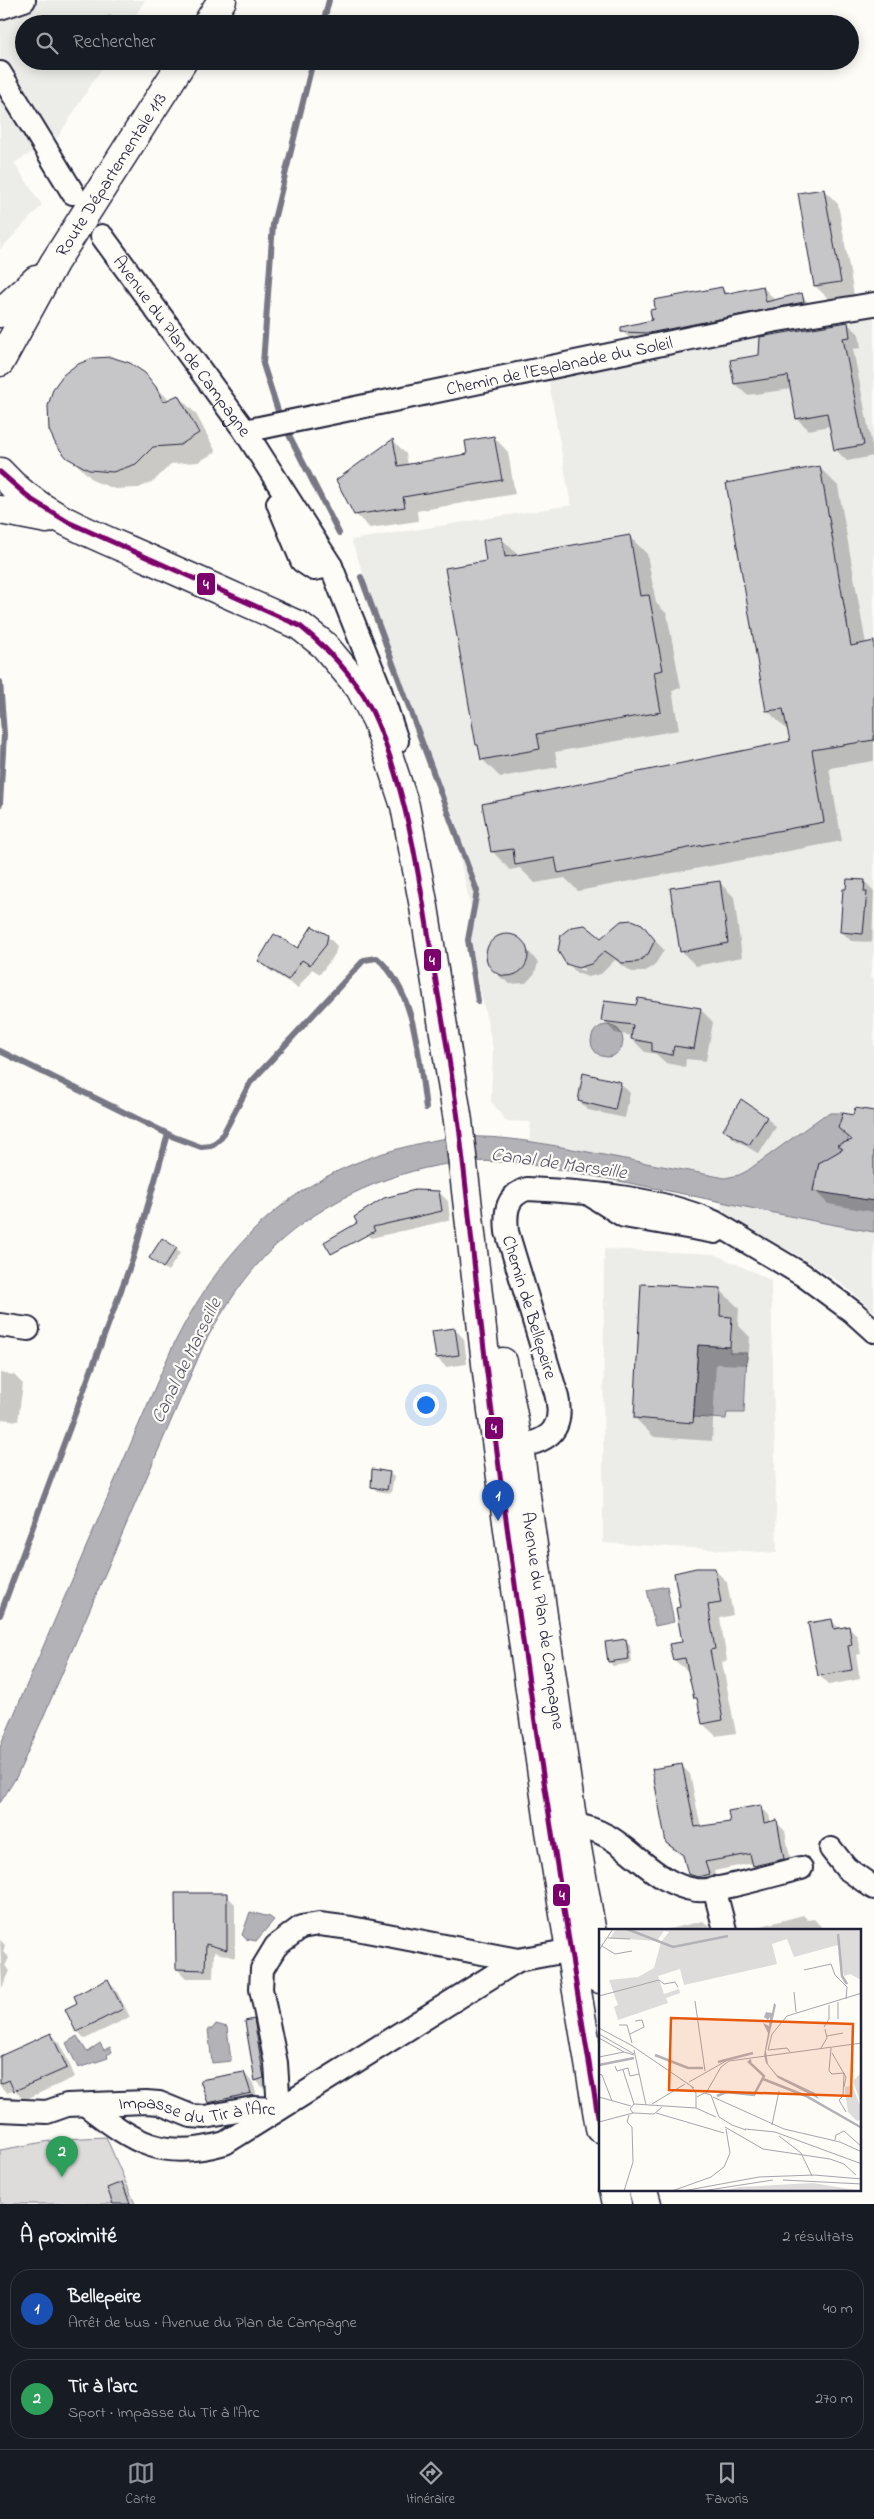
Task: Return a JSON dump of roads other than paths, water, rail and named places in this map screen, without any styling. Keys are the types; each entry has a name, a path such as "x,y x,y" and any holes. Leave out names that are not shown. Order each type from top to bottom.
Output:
{"main road":[{"path":"213,15 222,0"},
{"name":"Route Départementale 113","path":"0,362 54,263 178,70"},
{"name":"Route Départementale 113","path":"0,313 54,263"},
{"name":"Avenue du Plan de Campagne","path":"0,472 14,488 30,500 74,526 300,626 324,645 360,688 377,721 406,806 424,907 466,1177 488,1381 509,1449 599,1973"},
{"name":"Avenue du Plan de Campagne","path":"0,510 74,526"},
{"name":"Avenue du Plan de Campagne","path":"509,1449 550,1831 572,1950 599,2122"}],"street":[{"path":"0,8 24,0"},
{"path":"0,73 73,193"},
{"name":"Avenue du Plan de Campagne","path":"102,236 245,430 262,458 302,561 314,568 330,566 394,728 401,761 406,806"},
{"name":"Chemin de l'Esplanade du Soleil","path":"245,430 772,321 874,304"},
{"name":"Chemin de Bellepeire","path":"509,1449 535,1443 552,1433 560,1417 559,1404 507,1232 506,1208 514,1195 527,1189 585,1192 650,1203 701,1216 803,1275 853,1312 874,1331"},
{"path":"0,1325 28,1329"},
{"path":"573,1825 585,1826 606,1834 624,1845 664,1880 698,1891 801,1868"},
{"path":"830,1849 846,1868 874,1888"},
{"path":"714,1888 725,1929"},
{"name":"Impasse du Tir à l'Arc","path":"0,2110 46,2112 67,2105 159,2103 191,2116 205,2117 253,2108 279,2109 276,2063 261,1989 262,1969 276,1946 300,1927 319,1924 351,1928 518,1960 572,1950"},
{"path":"86,2105 112,2125 146,2145 176,2151 199,2150 225,2142 518,1960"}],"water":[{"path":"607,1025 619,1029 623,1041 619,1053 607,1057 595,1053 591,1041 595,1029"},
{"name":"Canal de Marseille","path":"831,1113 843,1113 841,1130 849,1134 847,1145 838,1145 847,1148 819,1163 813,1190 874,1201 874,1232 568,1171 526,1164 485,1161 438,1165 387,1179 338,1201 294,1230 264,1257 245,1280 205,1342 42,1720 17,1776 0,1803 0,1747 171,1350 190,1314 212,1280 236,1249 262,1222 292,1198 325,1178 361,1161 430,1141 453,1138 492,1137 524,1141 725,1178 747,1171 823,1116"},
{"path":"698,1345 730,1347 730,1353 747,1353 744,1413 727,1413 726,1419 694,1417"},
{"path":"667,1586 674,1622 655,1626 647,1590"},
{"path":"250,1912 270,1917 274,1920 256,1941 246,1939 242,1935"},
{"path":"216,2024 227,2027 231,2061 212,2063 208,2029 212,2029"},
{"path":"77,2036 87,2052 100,2043 104,2050 110,2047 112,2052 107,2055 108,2058 78,2068 66,2043"}],"waterway":[{"path":"325,15 329,0"},
{"path":"279,414 263,364 273,224 311,70"},
{"path":"287,431 339,533"},
{"path":"361,577 477,891 468,940 478,1001"},
{"path":"0,682 4,734 0,804"},
{"path":"0,1051 174,1137 201,1147 211,1146 221,1138 250,1083 364,960 377,958 390,972 408,1007 418,1048 426,1108"},
{"path":"0,1615 133,1258 168,1134"}],"place":[{"name":"Bellepeire","path":"498,1521"},
{"name":"Tir à l'arc","path":"62,2177"}]}
